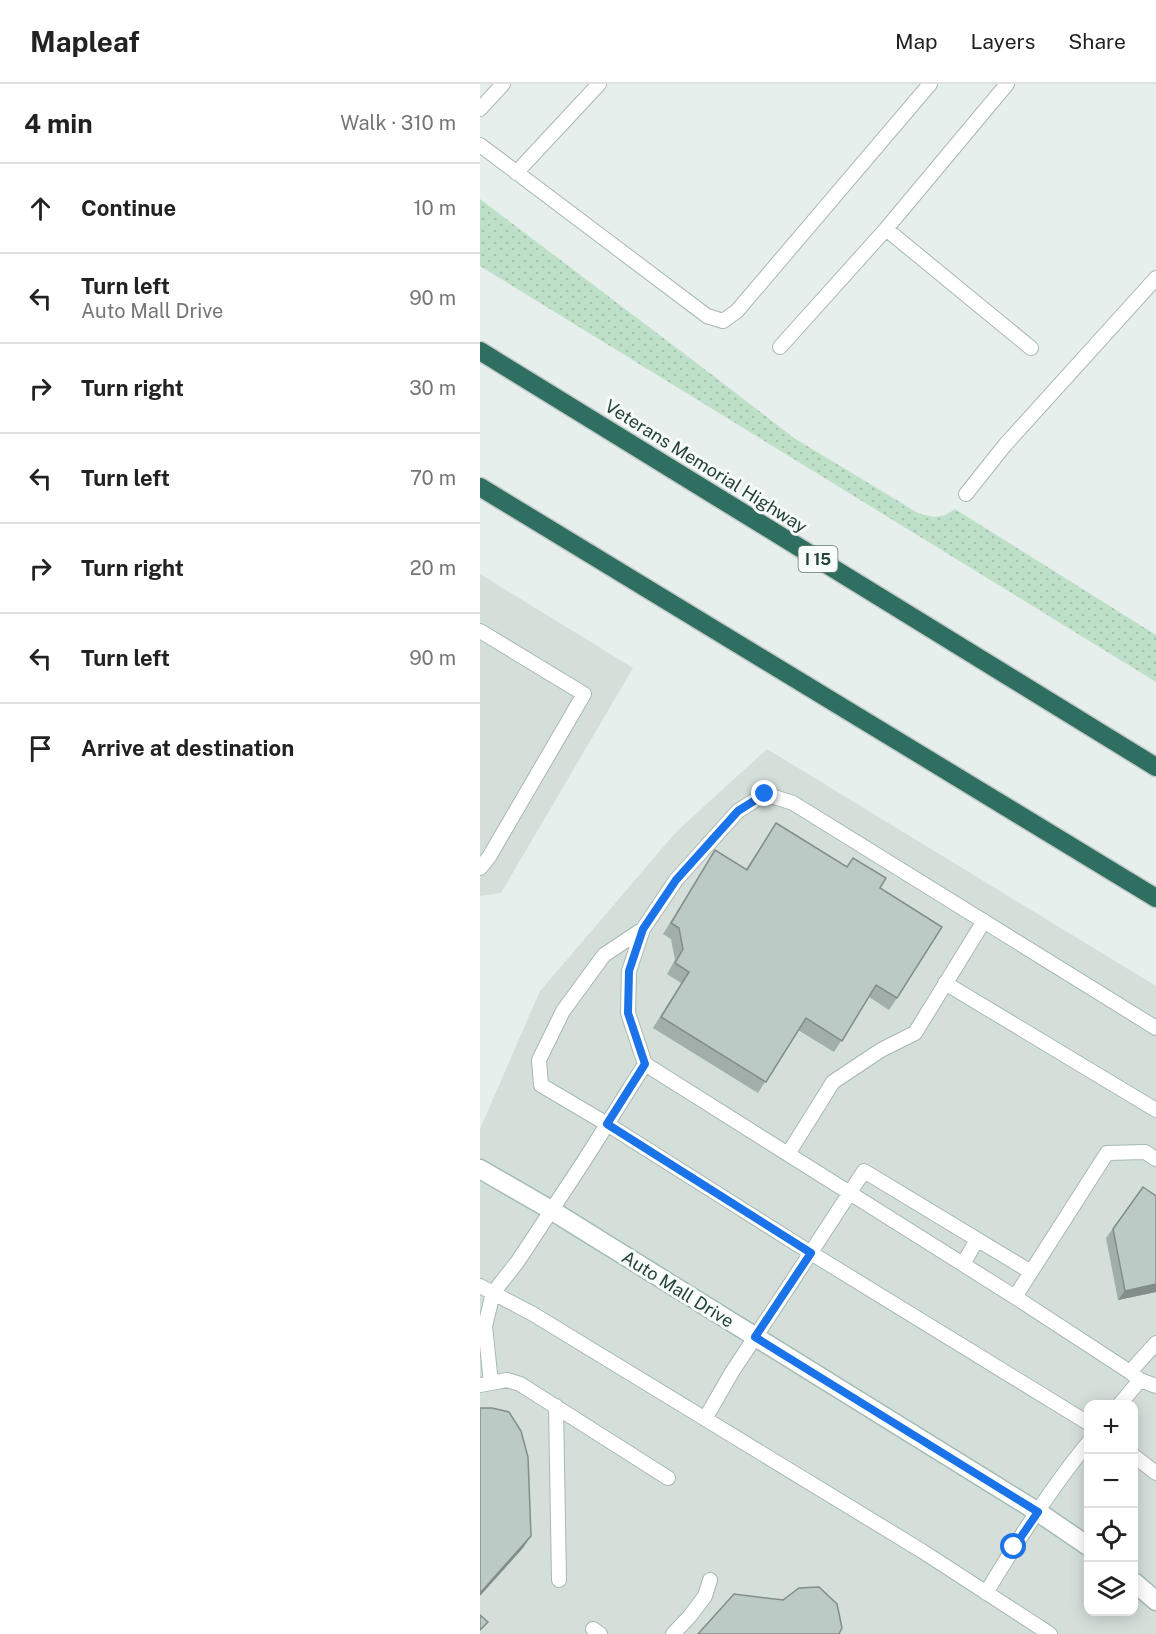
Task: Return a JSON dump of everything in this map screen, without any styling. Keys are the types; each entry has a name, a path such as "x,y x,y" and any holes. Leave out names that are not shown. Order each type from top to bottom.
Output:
{"highway":[{"name":"Veterans Memorial Highway","path":"480,351 1156,766"},
{"path":"480,487 1156,898"}],"street":[{"name":"Auto Mall Drive","path":"480,1169 550,1210 1084,1543"},
{"path":"1138,1585 1156,1601"}],"lane":[{"path":"480,109 503,84"},
{"path":"516,173 599,84"},
{"path":"480,145 707,316 723,321 737,311 930,84"},
{"path":"780,347 886,229 1007,84"},
{"path":"886,229 1031,348"},
{"path":"966,494 1005,445 1156,278"},
{"path":"480,631 584,694 489,857 480,868"},
{"path":"1156,1028 793,803 765,794 738,811 676,880 643,929 629,971 628,1013 645,1064 1016,1297 1135,1376 1156,1386"},
{"path":"788,1154 833,1082 881,1050 915,1033 984,921"},
{"path":"643,929 604,955 563,1011 539,1059 541,1085 1084,1420"},
{"path":"945,983 1156,1110"},
{"path":"645,1064 518,1261 493,1293 482,1327 485,1384 507,1380 520,1384 668,1478"},
{"path":"1016,1297 1107,1153 1145,1152 1156,1159"},
{"path":"705,1419 732,1371 864,1172 1031,1272"},
{"path":"903,1227 917,1204"},
{"path":"963,1264 977,1240"},
{"path":"480,1286 533,1314 922,1551 1050,1634"},
{"path":"1121,1400 1156,1343"},
{"path":"556,1406 559,1580"},
{"path":"986,1593 1038,1512 1084,1450"},
{"path":"1138,1459 1156,1473"},
{"path":"673,1634 705,1596 710,1580"}],"shaded area":[{"path":"480,574 633,668 501,893 480,896"},
{"path":"767,749 1156,986 1156,1634 480,1634 480,1129 540,991 677,831"}],"green space":[{"path":"480,199 794,438 918,513 937,517 946,515 955,509 1156,635 1156,682 480,266"}],"building":[{"path":"776,823 847,867 853,858 886,878 880,888 942,927 897,998 876,985 842,1041 806,1018 766,1082 661,1017 689,972 675,963 683,949 679,928 671,923 715,850 747,870"},
{"path":"1143,1187 1156,1196 1156,1284 1125,1291 1113,1229"},
{"path":"480,1408 509,1412 521,1431 528,1457 531,1536 480,1593"},
{"path":"819,1587 837,1604 842,1628 839,1634 698,1634 734,1594 783,1600 799,1588"},
{"path":"480,1615 488,1622 480,1630"}],"route":[{"path":"765,794 738,811 676,880 643,929 629,971 628,1013 645,1064 607,1124 811,1253 755,1337 1038,1512 1014,1547"}]}
